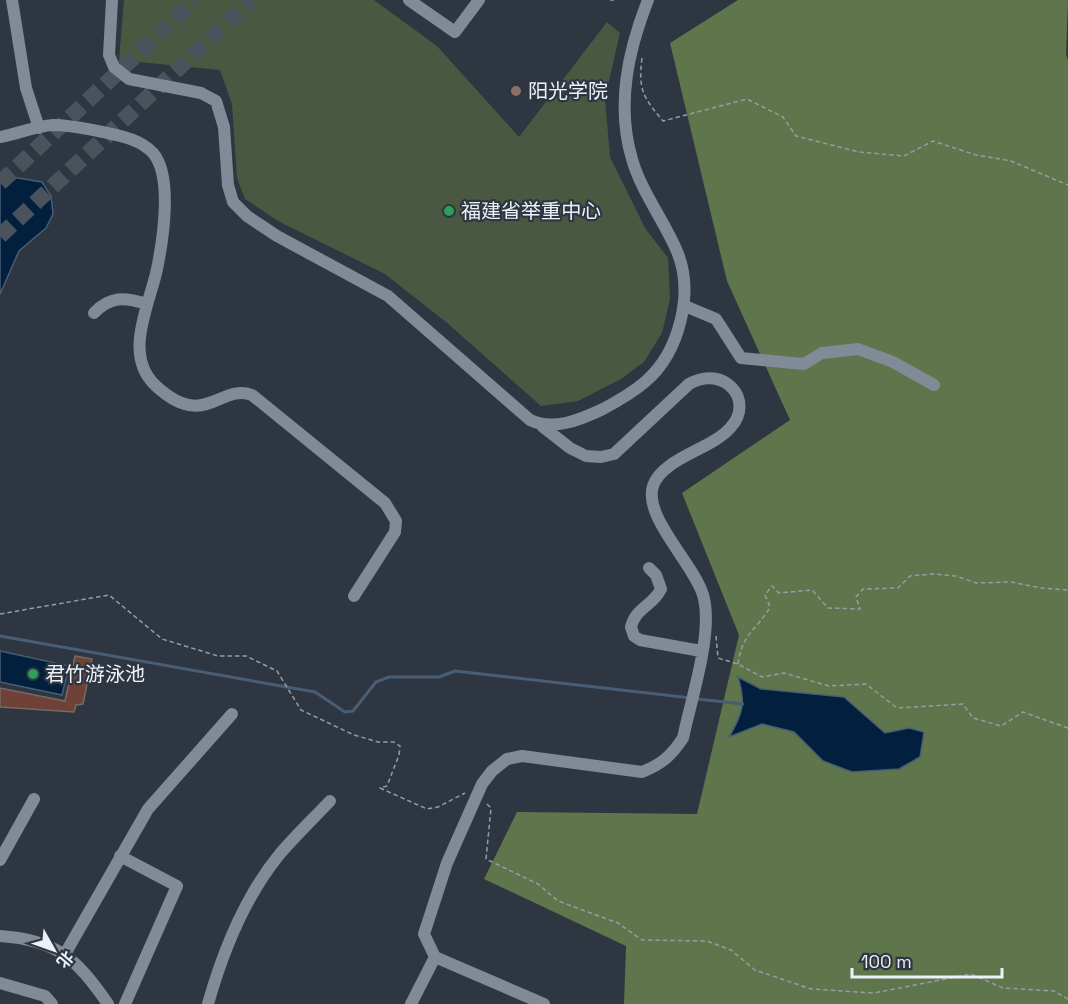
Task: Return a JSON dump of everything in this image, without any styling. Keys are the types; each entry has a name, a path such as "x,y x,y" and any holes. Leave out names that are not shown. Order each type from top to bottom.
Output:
{"street":[{"path":"12,0 26,88 39,128"},
{"path":"112,0 109,55 114,67 129,79 201,93 216,101 224,127 228,185 233,202 247,216 277,236 388,296 530,420 542,426 570,448 586,456 601,458 622,448 689,384 700,377 717,377 729,384 738,397 738,411 731,427 658,474 652,488 654,512 695,576 702,593 711,632 702,651 682,738 673,754 660,765 642,771 522,756 507,759 492,771 473,804 447,863 424,934 435,957 544,1004"},
{"path":"410,0 455,33 480,0"},
{"path":"542,426 558,425 595,413 622,399 647,381 669,349 686,306 677,251 632,160 624,105 628,61 648,0"},
{"path":"0,137 51,125 70,126 124,137 139,143 157,159 163,176 164,210 157,270 142,317 142,364 149,378 160,390 180,402 194,406 214,403 240,393 252,395 392,511 396,520 395,532 354,596"},
{"path":"94,313 107,302 118,298 146,304"},
{"path":"686,306 716,319 741,358 804,364 822,353 858,349 893,362 933,386"},
{"path":"649,568 656,575 661,589 656,598 636,612 630,627 634,636 640,640 702,651"},
{"path":"65,954 148,809 232,714"},
{"path":"0,860 34,799"},
{"path":"208,1004 225,950 247,903 279,856 330,801"},
{"path":"120,856 177,886 125,1004"},
{"path":"0,936 41,941 65,954 86,973 108,1004"},
{"path":"411,1004 435,957"},
{"path":"0,983 45,996 52,1004"}],"path":[{"path":"643,50 639,79 644,98 663,121 747,99 783,117 796,136 859,152 904,156 933,141 976,155 1011,161 1068,185"},
{"path":"738,664 740,651 749,631 762,621 770,607 765,595 772,586 779,593 812,590 828,608 860,609 856,597 862,589 898,588 910,576 934,574 956,576 976,583 1011,582 1068,590"},
{"path":"0,614 110,595 162,639 218,656 246,656 277,671 301,710 354,735 394,742 400,746 399,755 387,786 380,788 427,809 438,807 465,793 473,804 484,801 491,808 486,859 538,884 558,901 618,923 642,940 707,941 731,950 755,970 811,989 874,993 971,974 1003,988 1054,990 1068,999"},
{"path":"711,632 718,658 738,664 762,677 784,673 829,686 866,684 897,708 963,704 973,718 1001,726 1023,712 1068,728"}],"green space":[{"name":"福建省举重中心","path":"124,0 374,0 437,46 519,137 607,22 620,33 605,98 610,157 645,228 668,258 670,299 662,333 644,362 621,379 578,401 541,406 446,322 385,274 278,221 245,199 237,178 232,104 220,70 119,60"},
{"path":"738,0 1068,0 1066,54 1068,60 1068,1004 624,1004 626,946 484,879 517,812 697,814 739,635 682,493 790,420 727,281 670,43"}],"water":[{"path":"0,175 42,182 51,196 53,214 46,228 19,251 0,294"},
{"name":"君竹游泳池","path":"0,651 69,666 62,695 0,682"},
{"path":"738,677 761,689 844,697 885,733 909,728 924,732 920,757 899,769 852,772 823,761 794,732 762,724 729,737 742,708"}],"building":[{"path":"75,656 92,659 83,704 76,705 74,712 0,707 0,688 65,701"}],"waterway":[{"path":"0,636 315,692 345,712 353,711 376,682 389,677 439,677 455,671 691,698"},
{"path":"697,699 743,704"}],"tunnel":[{"path":"0,183 195,0"},
{"path":"0,236 251,0"}],"place":[{"name":"阳光学院","path":"516,91"},
{"name":"福建省举重中心","path":"449,211"},
{"name":"君竹游泳池","path":"33,674"}]}
